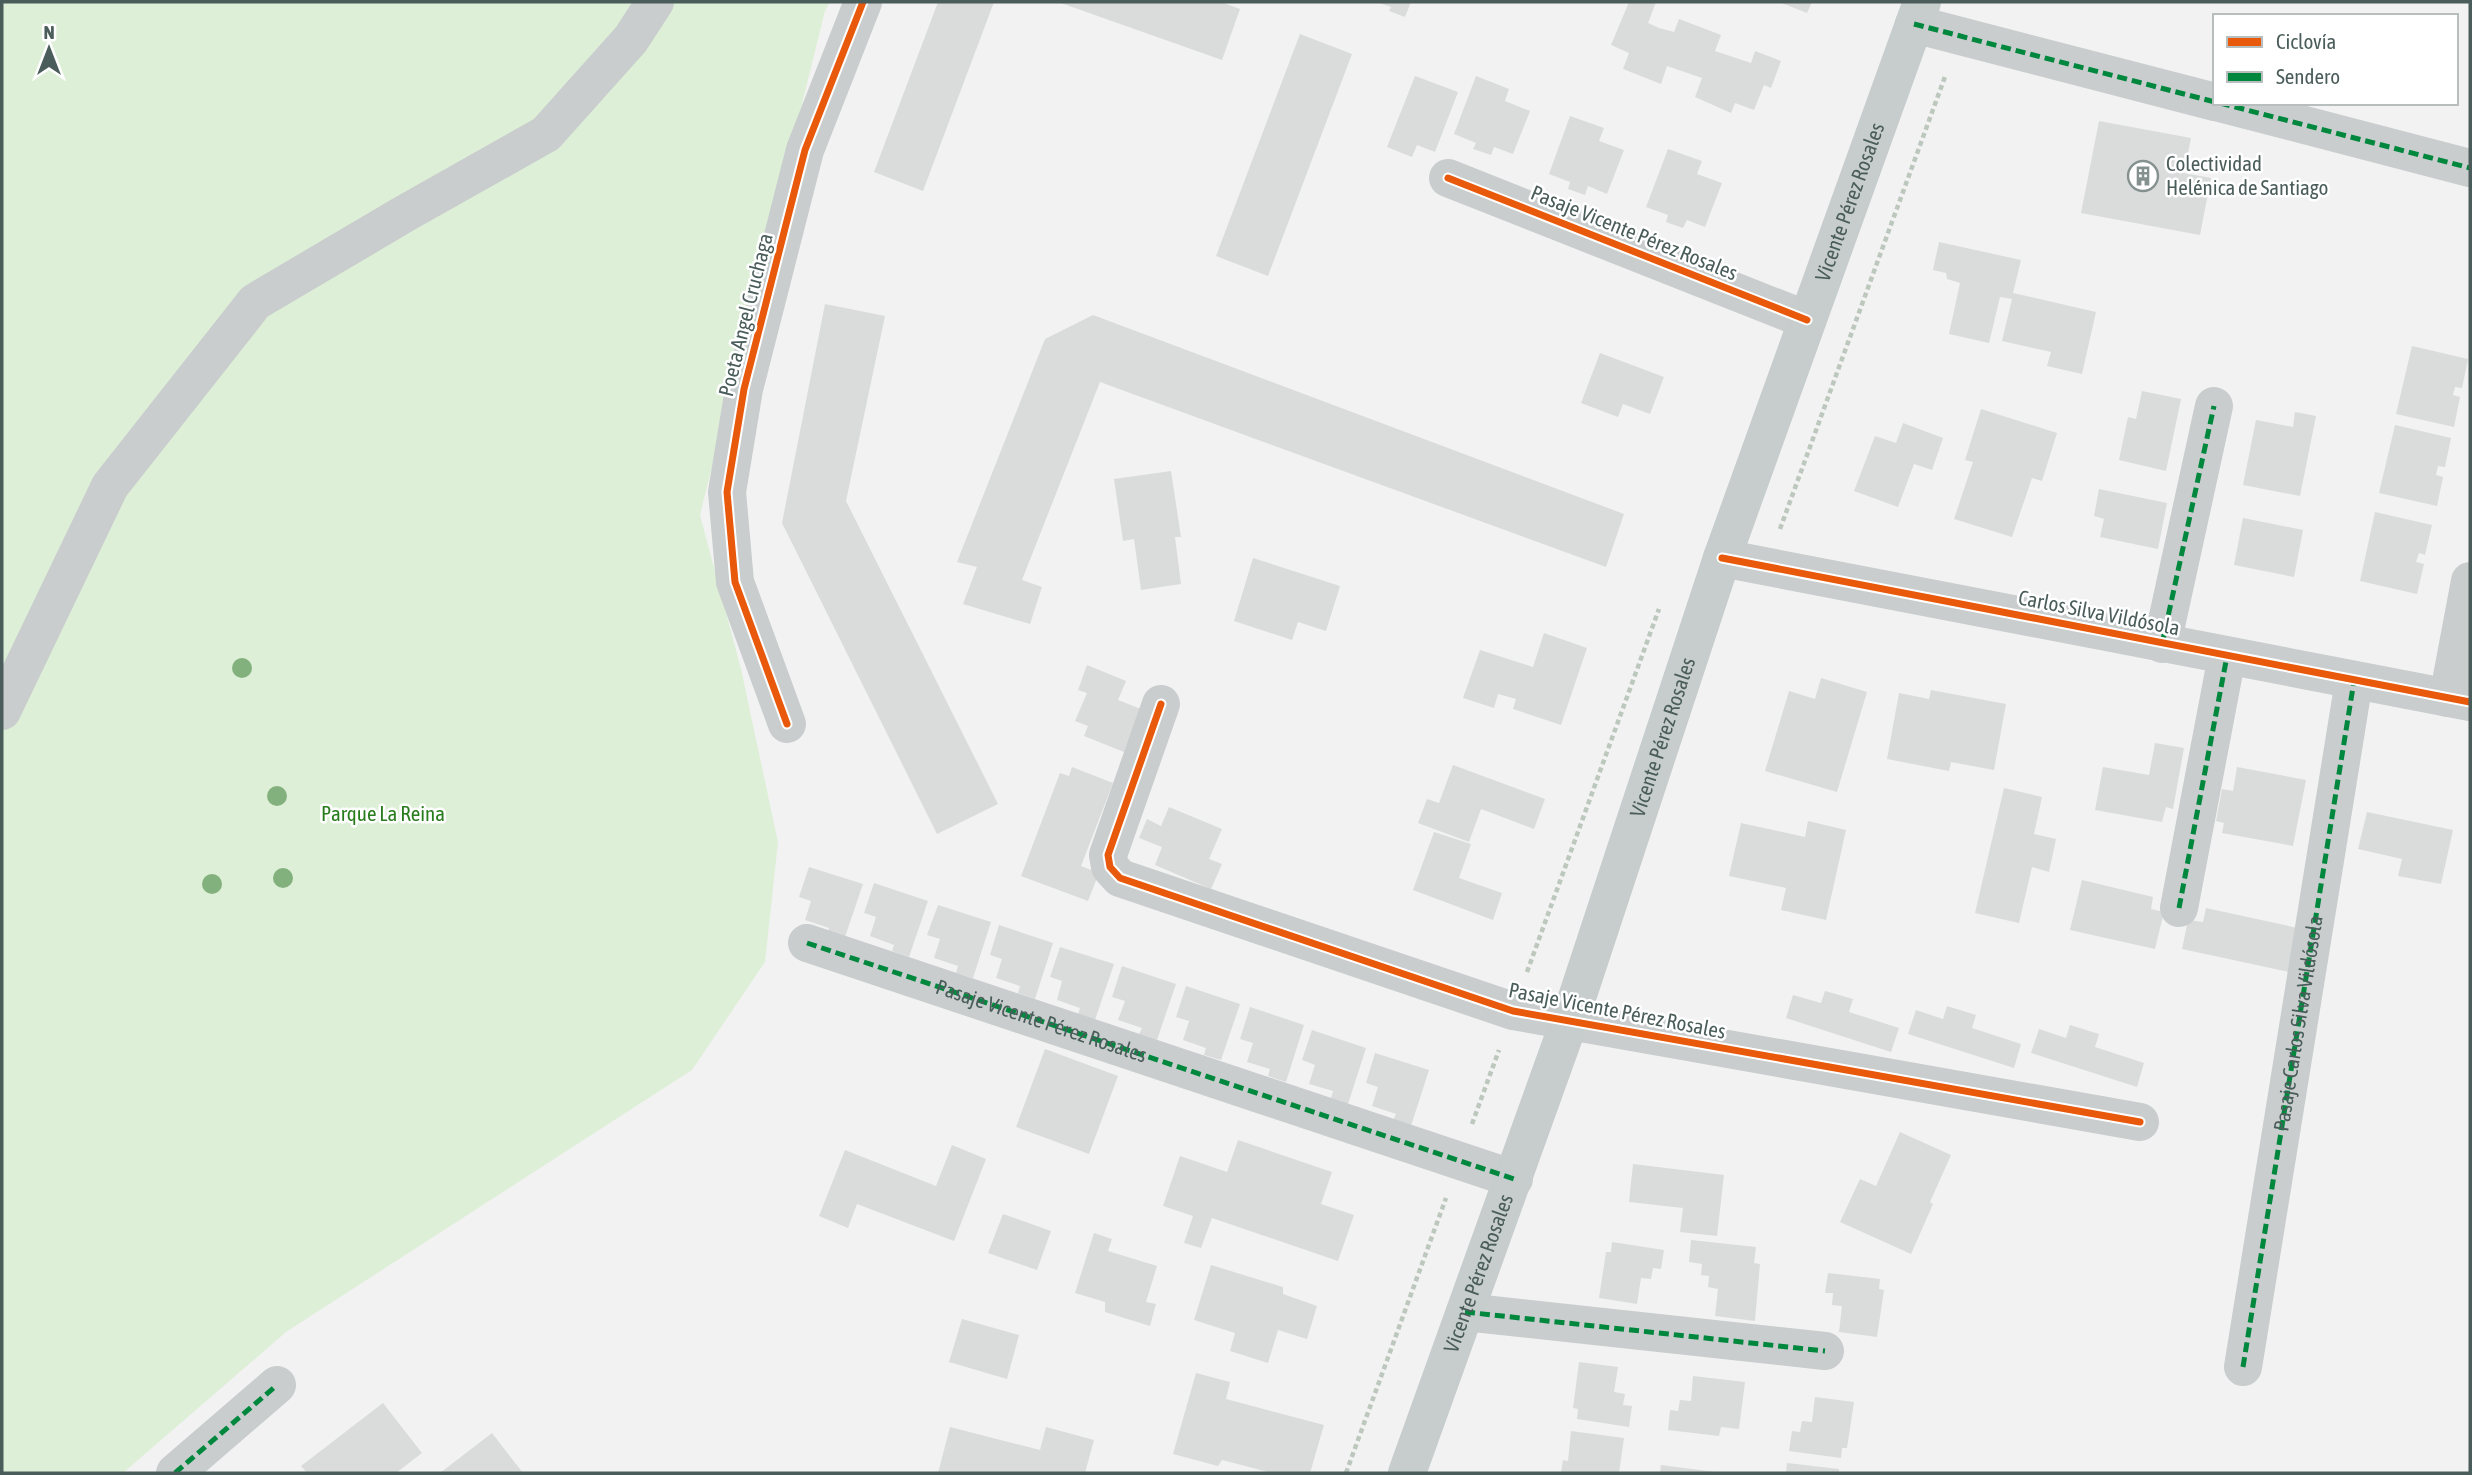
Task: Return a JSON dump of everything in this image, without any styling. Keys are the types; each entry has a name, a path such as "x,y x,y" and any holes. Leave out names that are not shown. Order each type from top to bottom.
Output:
{"main road":[{"name":"Vicente Pérez Rosales","path":"1407,1473 1569,1022 1722,558 1918,13"}],"street":[{"path":"2,712 110,486 255,302 546,134 631,39 655,2"},
{"name":"Poeta Angel Cruchaga","path":"787,724 735,582 727,492 744,389 805,150 863,2"},
{"path":"1918,13 1959,36 2213,102"},
{"path":"2225,105 2470,168"},
{"name":"Pasaje Vicente Pérez Rosales","path":"1448,178 1807,320"},
{"path":"2162,644 2214,406"},
{"name":"Carlos Silva Vildósola","path":"1722,558 2459,700"},
{"path":"2459,700 2470,581"},
{"path":"2179,908 2227,656"},
{"name":"Pasaje Carlos Silva Vildósola","path":"2243,1367 2354,681"},
{"name":"Pasaje Vicente Pérez Rosales","path":"1161,705 1108,855 1110,867 1120,878 1513,1012 2140,1122"},
{"name":"Pasaje Vicente Pérez Rosales","path":"807,943 1514,1178"},
{"path":"1465,1312 1825,1351"},
{"path":"176,1473 276,1385"}],"path":[{"path":"1767,566 1959,36"},
{"path":"1346,1473 1662,601"}],"green space":[{"name":"Parque La Reina","path":"2,2 830,2 825,11 700,515 741,669 778,842 765,962 692,1070 286,1332 123,1473 2,1473"}],"building":[{"path":"938,2 994,2 923,191 874,172"},
{"path":"1058,2 1221,2 1240,9 1222,60"},
{"path":"1376,2 1411,2 1405,17 1389,11 1391,7"},
{"path":"1629,2 1656,2 1648,23 1659,28 1674,32 1679,19 1721,35 1715,51 1751,63 1755,51 1781,61 1771,88 1764,85 1754,110 1735,103 1731,113 1695,97 1702,78 1667,66 1661,84 1623,69 1629,53 1611,45"},
{"path":"1779,2 1812,2 1807,13"},
{"path":"1300,34 1352,54 1268,276 1216,256"},
{"path":"1415,76 1458,92 1435,152 1417,145 1412,157 1387,147"},
{"path":"1476,76 1509,89 1505,101 1530,111 1513,154 1494,147 1491,155 1473,149 1476,143 1454,134"},
{"path":"1570,116 1604,128 1599,141 1624,150 1607,194 1588,186 1585,195 1568,189 1570,182 1549,174"},
{"name":"Colectividad Helénica de Santiago","path":"2099,121 2191,138 2184,173 2211,178 2200,235 2081,213"},
{"path":"1668,149 1702,161 1697,174 1722,183 1705,227 1687,220 1683,228 1666,222 1668,215 1646,207"},
{"path":"1939,242 2021,260 2013,293 2096,312 2082,374 2047,366 2051,352 2002,341 2012,299 2000,297 1989,343 1949,334 1960,283 1947,279 1946,273 1933,270"},
{"path":"825,304 885,316 846,501 998,804 937,834 782,523"},
{"path":"1093,315 1624,514 1606,567 1100,382 1022,580 1042,587 1030,624 963,604 977,567 957,562 1045,339"},
{"path":"2412,346 2468,359 2462,388 2455,387 2453,395 2460,397 2454,427 2396,414"},
{"path":"1600,353 1664,377 1650,414 1623,404 1618,417 1581,403"},
{"path":"2142,391 2181,399 2166,471 2119,460 2128,417 2136,419"},
{"path":"1981,409 2057,433 2042,481 2032,478 2012,537 1954,519 1973,462 1965,460"},
{"path":"2295,412 2316,416 2300,496 2243,485 2256,420 2293,427"},
{"path":"1903,423 1943,438 1932,470 1914,464 1898,507 1854,491 1875,436 1896,443"},
{"path":"2395,425 2451,438 2445,467 2438,466 2436,475 2443,477 2437,506 2379,493"},
{"path":"1171,471 1181,537 1175,537 1181,584 1141,590 1134,539 1123,541 1114,479"},
{"path":"2099,489 2167,503 2158,549 2100,537 2104,519 2094,516"},
{"path":"2375,512 2432,525 2425,555 2419,553 2416,562 2424,564 2417,594 2360,581"},
{"path":"2243,518 2303,530 2294,577 2234,565"},
{"path":"1253,558 1340,586 1326,631 1298,622 1292,640 1234,621"},
{"path":"1544,633 1587,648 1561,725 1513,709 1516,699 1498,694 1494,708 1463,698 1480,650 1533,667"},
{"path":"1087,665 1126,681 1118,700 1141,709 1124,752 1084,736 1088,726 1075,721 1087,693 1078,690"},
{"path":"1821,678 1867,692 1837,792 1765,771 1789,691 1815,699"},
{"path":"1931,690 2006,704 1994,770 1951,762 1949,771 1887,759 1899,693 1929,699"},
{"path":"2155,743 2184,748 2173,809 2166,807 2162,822 2095,810 2103,767 2149,775"},
{"path":"1453,765 1545,799 1534,829 1481,809 1469,842 1418,823 1427,799 1439,803"},
{"path":"1072,767 1113,783 1081,866 1099,873 1088,901 1021,876 1060,773 1069,776"},
{"path":"2237,767 2306,780 2293,846 2222,833 2224,823 2216,821 2222,789 2233,791"},
{"path":"2004,788 2042,797 2034,834 2056,839 2049,872 2032,867 2019,923 1975,913"},
{"path":"1169,807 1222,829 1209,859 1222,864 1211,889 1155,865 1162,847 1139,838 1147,819 1161,826"},
{"path":"2367,812 2453,830 2441,884 2398,876 2402,859 2358,849"},
{"path":"1808,821 1846,830 1826,920 1781,910 1786,888 1729,876 1741,823 1805,837"},
{"path":"1434,832 1471,844 1459,878 1502,893 1493,920 1413,890"},
{"path":"809,867 863,884 844,940 827,935 829,928 805,920 811,901 799,897"},
{"path":"2082,880 2153,897 2151,909 2164,912 2155,949 2070,930"},
{"path":"874,883 928,901 909,957 892,951 894,945 870,936 876,917 864,913"},
{"path":"938,905 991,922 973,978 956,973 958,966 934,958 940,939 927,935"},
{"path":"2206,908 2298,928 2289,972 2182,949 2188,920 2203,922"},
{"path":"999,925 1053,943 1035,999 1018,993 1020,986 996,978 1002,959 990,955"},
{"path":"1060,947 1114,964 1095,1020 1078,1015 1080,1008 1057,1000 1062,981 1050,977"},
{"path":"1122,966 1176,984 1157,1040 1139,1034 1142,1028 1118,1020 1125,1001 1112,997"},
{"path":"1186,986 1240,1004 1221,1060 1204,1055 1206,1048 1183,1040 1189,1021 1176,1017"},
{"path":"1825,991 1853,999 1849,1012 1899,1028 1891,1052 1786,1018 1793,995 1821,1003"},
{"path":"1947,1006 1976,1015 1972,1028 2021,1044 2014,1068 1908,1034 1916,1010 1943,1019"},
{"path":"1250,1007 1304,1025 1286,1082 1268,1076 1270,1069 1247,1062 1253,1043 1240,1039"},
{"path":"2070,1025 2099,1034 2095,1047 2144,1063 2137,1087 2031,1053 2039,1029 2066,1038"},
{"path":"1312,1030 1366,1048 1348,1104 1331,1098 1333,1091 1309,1084 1315,1065 1302,1060"},
{"path":"1045,1049 1118,1076 1089,1154 1016,1127"},
{"path":"1375,1053 1429,1070 1411,1126 1393,1121 1396,1114 1372,1106 1378,1087 1366,1083"},
{"path":"1900,1132 1951,1155 1911,1254 1840,1222 1860,1179 1876,1186"},
{"path":"1238,1140 1332,1172 1321,1204 1354,1215 1338,1261 1212,1218 1201,1248 1184,1243 1193,1216 1163,1206 1180,1156 1227,1172"},
{"path":"952,1145 986,1159 954,1241 857,1204 848,1228 819,1216 845,1150 936,1186"},
{"path":"1633,1164 1724,1175 1717,1236 1680,1232 1683,1208 1629,1202"},
{"path":"1003,1214 1051,1231 1037,1270 988,1253"},
{"path":"1094,1233 1112,1239 1108,1251 1157,1266 1146,1302 1156,1304 1150,1326 1105,1312 1105,1302 1075,1293"},
{"path":"1691,1240 1756,1247 1754,1263 1760,1264 1755,1321 1715,1316 1718,1289 1708,1287 1709,1276 1701,1275 1702,1264 1689,1262"},
{"path":"1612,1242 1664,1250 1661,1269 1653,1268 1651,1279 1641,1278 1637,1304 1599,1298 1606,1252 1611,1252"},
{"path":"1211,1265 1283,1287 1283,1294 1317,1306 1307,1339 1278,1330 1268,1363 1230,1351 1235,1333 1194,1320"},
{"path":"1828,1273 1880,1279 1879,1289 1884,1290 1877,1337 1839,1332 1842,1306 1832,1305 1833,1293 1825,1293"},
{"path":"962,1319 1019,1335 1007,1379 949,1362"},
{"path":"1579,1362 1618,1367 1614,1392 1625,1394 1623,1405 1632,1406 1629,1427 1577,1419 1578,1409 1573,1408"},
{"path":"1196,1373 1230,1382 1226,1399 1324,1425 1310,1473 1272,1473 1222,1460 1218,1466 1173,1454"},
{"path":"1693,1376 1745,1382 1739,1429 1721,1427 1719,1436 1668,1430 1670,1410 1678,1411 1680,1400 1691,1401"},
{"path":"1815,1397 1854,1402 1847,1448 1842,1448 1841,1458 1789,1451 1792,1431 1800,1432 1802,1421 1812,1422"},
{"path":"383,1403 422,1453 396,1473 307,1473 301,1466"},
{"path":"950,1427 1040,1450 1046,1427 1094,1440 1085,1473 938,1473"},
{"path":"1571,1431 1624,1438 1619,1473 1561,1473 1563,1460 1568,1461"},
{"path":"492,1433 523,1473 440,1473"},
{"path":"1787,1463 1839,1469 1839,1473 1786,1473"},
{"path":"1661,1465 1715,1472 1715,1473 1660,1473"}],"marked path":[{"path":"1914,24 2213,101"},
{"path":"2228,105 2470,168"},
{"path":"2162,644 2214,406"},
{"path":"2179,908 2227,656"},
{"path":"2243,1367 2354,681"},
{"path":"807,943 1514,1179"},
{"path":"1465,1312 1825,1351"},
{"path":"175,1473 277,1385"}],"cycle path":[{"path":"787,724 735,582 727,492 744,389 805,150 863,2"},
{"path":"1448,178 1807,320"},
{"path":"1722,558 2470,702"},
{"path":"1161,704 1108,855 1110,867 1120,878 1513,1011 2140,1122"}],"place":[{"name":"Colectividad Helénica de Santiago","path":"2143,176"}]}
